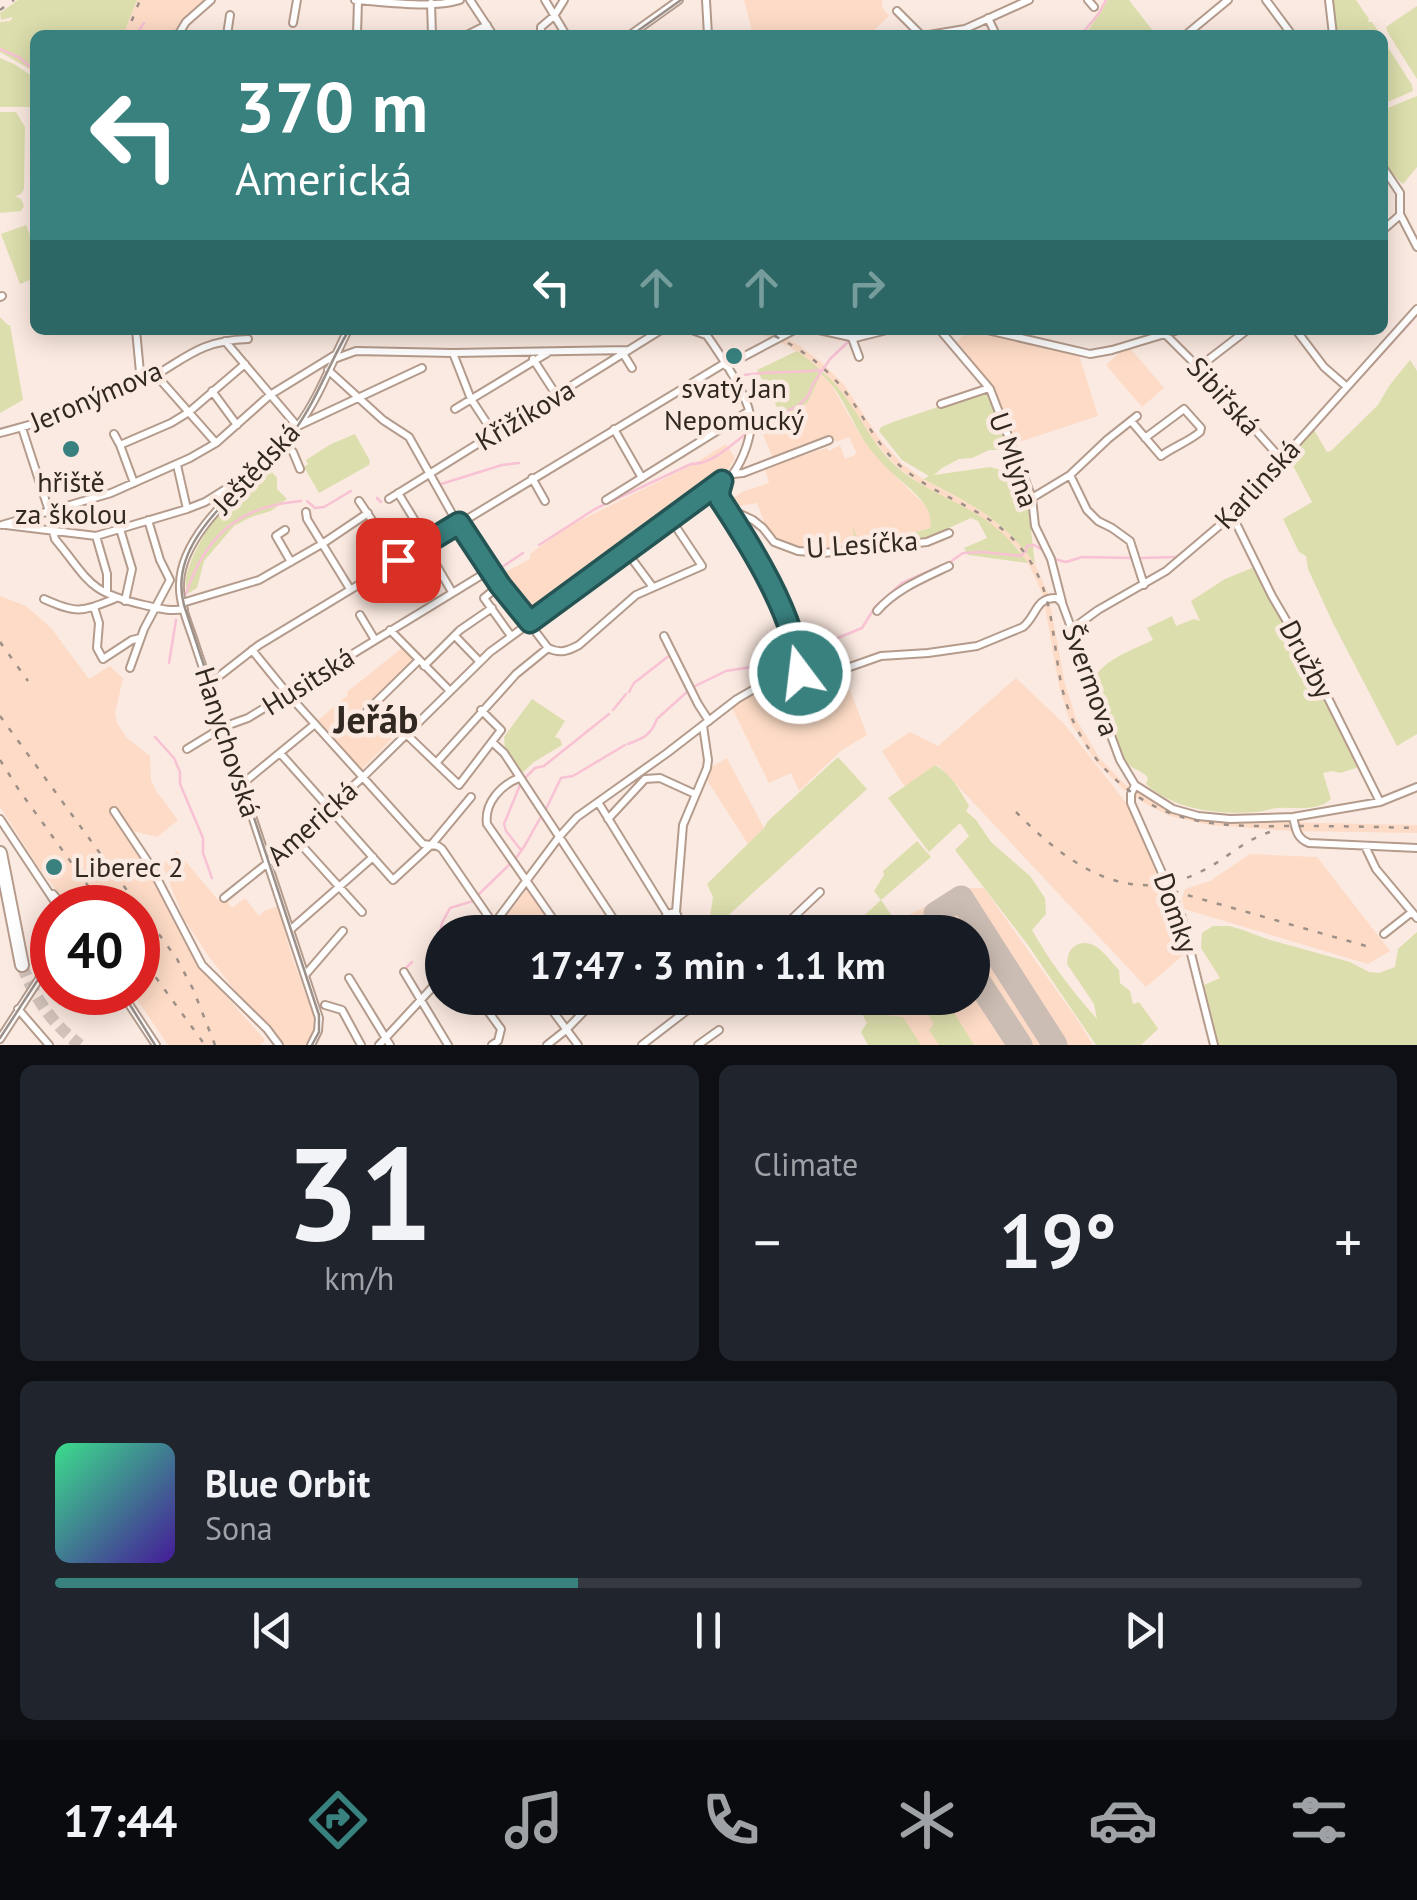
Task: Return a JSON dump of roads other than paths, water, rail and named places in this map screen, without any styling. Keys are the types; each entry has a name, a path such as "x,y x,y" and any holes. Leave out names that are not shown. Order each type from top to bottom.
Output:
{"highway":[{"path":"0,852 20,972 11,952 0,882"}],"street":[{"path":"181,30 211,0"},
{"path":"293,24 297,0"},
{"path":"357,30 357,0 460,0"},
{"path":"470,0 490,30"},
{"path":"545,0 563,30"},
{"path":"541,30 564,0"},
{"path":"637,30 679,0"},
{"path":"706,0 708,30"},
{"path":"959,30 1028,0"},
{"path":"1193,30 1228,0"},
{"path":"1266,0 1288,30"},
{"path":"1329,0 1332,30"},
{"path":"430,3 432,30"},
{"path":"898,10 916,30"},
{"path":"228,30 230,14"},
{"path":"988,18 994,30"},
{"path":"476,30 487,24"},
{"path":"1388,175 1400,193 1400,214 1417,246"},
{"path":"1388,225 1400,214"},
{"name":"Karlinská","path":"1072,629 1166,571 1232,515 1417,309"},
{"path":"137,335 142,383"},
{"name":"Ještědská","path":"183,606 180,583 184,563 208,520 297,426 346,335"},
{"name":"Křižíkova","path":"389,499 654,335"},
{"path":"706,335 750,411 741,462 732,474"},
{"path":"209,684 252,650 350,589 614,429 780,335"},
{"path":"838,335 872,335"},
{"name":"U Mlýna","path":"944,335 989,388 1032,498 1036,526 1051,559 1062,603"},
{"path":"1008,335 1090,354 1158,335"},
{"name":"Sibiřská","path":"1166,335 1282,460"},
{"path":"1199,367 1241,335"},
{"path":"1300,335 1347,387"},
{"path":"849,338 859,357"},
{"name":"Jeronýmova","path":"0,433 100,401 142,383 194,350 248,339"},
{"path":"225,341 297,426 422,368"},
{"path":"1,525 99,497 177,465 216,443 270,395 335,356 356,351 453,354 626,349 632,368"},
{"path":"454,409 550,351"},
{"path":"529,352 557,396"},
{"path":"453,354 471,399 494,434"},
{"path":"120,445 189,412 244,364"},
{"path":"328,370 415,445 459,523 548,648 568,651 652,586 702,566 670,518"},
{"path":"156,375 216,443"},
{"path":"942,404 989,388"},
{"path":"212,391 237,424"},
{"path":"1032,498 1070,475 1134,418 1145,438 1162,458 1173,447 1191,440 1200,432 1200,425 1183,408 1145,438"},
{"path":"606,500 750,411"},
{"path":"22,428 49,512"},
{"path":"614,429 642,478"},
{"path":"114,434 134,484"},
{"path":"732,474 829,440"},
{"path":"284,442 300,469"},
{"path":"177,465 187,509"},
{"name":"Americká","path":"224,898 363,777 511,636 732,474"},
{"path":"1070,475 1087,510 1130,541 1144,585"},
{"path":"532,478 545,501"},
{"path":"722,481 719,492 760,561 798,654 800,673"},
{"path":"1,525 96,536 187,509 238,486"},
{"path":"398,494 452,592"},
{"path":"360,502 398,560"},
{"name":"U Lesíčka","path":"727,508 764,528 774,542 798,551 823,553 927,542 949,533"},
{"path":"306,512 307,520 350,589"},
{"path":"52,532 89,583 125,601 173,612 259,580 368,513"},
{"name":"Družby","path":"1232,515 1380,802"},
{"path":"130,668 140,638 170,580 148,520"},
{"path":"120,529 132,569 125,601"},
{"path":"285,530 276,536 291,562"},
{"path":"96,536 111,596"},
{"path":"626,551 652,586"},
{"path":"877,611 915,582 949,566"},
{"name":"Husitská","path":"187,749 223,727 248,718 490,570"},
{"path":"500,585 484,598 511,636"},
{"path":"44,599 69,610 94,607 111,596"},
{"name":"Švermova","path":"504,915 559,837 578,817 752,689 800,673 844,669 881,656 977,646 1023,628 1044,599 1057,598 1062,603 1120,760 1135,785"},
{"name":"Hanychovská","path":"183,606 319,1018 318,1031 310,1045"},
{"path":"94,607 99,623 97,648 103,659 140,638"},
{"path":"367,710 492,608"},
{"name":"Husitská","path":"360,616 375,640"},
{"path":"390,630 450,691"},
{"path":"454,636 480,662"},
{"path":"664,636 706,723 708,760 682,825 672,913"},
{"path":"436,763 516,674 548,648"},
{"path":"252,650 424,844 442,849 484,915"},
{"path":"406,734 459,785 501,730 481,710"},
{"path":"242,784 316,724"},
{"path":"492,742 504,753 611,915"},
{"path":"280,753 393,880 432,844 471,797"},
{"path":"520,778 505,784 487,809 486,820 551,915"},
{"path":"608,819 645,780 660,778 695,794"},
{"path":"1135,785 1173,808 1198,816 1230,819 1294,817 1380,802 1417,787"},
{"name":"Domky","path":"1135,785 1131,803 1182,918 1214,1045"},
{"path":"598,802 672,913"},
{"path":"114,811 150,865 202,965 279,1045"},
{"path":"1294,817 1296,833 1308,844 1415,851"},
{"path":"0,819 46,885"},
{"path":"295,838 362,912"},
{"path":"1365,846 1376,869 1414,915 1384,934"},
{"path":"290,930 373,857"},
{"path":"796,915 820,892"},
{"path":"305,975 343,932"},
{"path":"404,972 448,1045"},
{"path":"349,978 385,1043 425,994"},
{"path":"0,1039 30,992"},
{"path":"326,1005 342,1010 361,1045"},
{"path":"18,1010 49,1045"},
{"path":"136,1015 156,1045"},
{"path":"492,1015 501,1029 498,1041 492,1045"},
{"path":"555,1015 578,1045"},
{"path":"547,1045 581,1015"},
{"path":"642,1045 680,1015"},
{"path":"698,1045 719,1030"}],"waterway":[{"path":"1085,30 1106,0"},
{"path":"139,30 144,23"},
{"path":"0,49 30,67"},
{"path":"1361,377 1417,315"},
{"path":"753,428 799,405 830,359 849,341"},
{"path":"744,375 820,370"},
{"path":"539,545 595,509 691,464 714,458 746,434"},
{"path":"438,485 519,463"},
{"path":"307,501 315,508 324,507 351,491"},
{"path":"377,498 381,502"},
{"path":"186,594 203,555 228,527 260,509 301,501"},
{"path":"1025,552 1027,546 1034,545 1044,551"},
{"path":"1140,558 1176,557 1186,550"},
{"path":"490,566 499,569 523,553"},
{"path":"802,656 862,628 875,607 902,583 963,553 1023,554"},
{"path":"1054,559 1066,562 1082,557 1135,558"},
{"path":"169,663 176,620"},
{"path":"629,692 634,683 670,655"},
{"path":"774,663 795,658"},
{"path":"693,687 726,671 770,664"},
{"path":"658,718 688,691"},
{"path":"613,710 626,694"},
{"path":"524,779 609,714"},
{"path":"628,744 646,735 657,719"},
{"path":"155,737 174,758 180,772 180,784 203,838 203,853 212,878"},
{"path":"546,809 561,778 573,776 625,745"},
{"path":"520,785 504,824 521,850"},
{"path":"514,860 542,816"},
{"path":"477,896 510,864"},
{"path":"446,915 450,908 473,901"},
{"path":"406,968 412,962"}],"tunnel":[{"path":"398,724 402,729"},
{"path":"22,965 45,1009 80,1045"}],"tram line":[{"path":"639,30 681,0"},
{"path":"312,1045 319,1032 319,1015 184,605 182,579 188,554 201,531 294,431 346,335"},
{"path":"0,1038 30,992"},
{"path":"136,1015 155,1045"}],"railway":[{"path":"0,10 14,0"},
{"path":"128,30 140,0"},
{"path":"772,335 799,349 832,376 876,438 911,475 984,516 1018,544 1041,581 1047,599 1063,693 1077,729 1099,763 1128,790 1163,810 1211,823 1417,828"},
{"path":"0,642 28,681"},
{"path":"0,716 177,959 215,1045"},
{"path":"0,760 87,885"},
{"path":"1016,812 1078,864 1124,883 1149,885 1175,882 1202,871 1277,830"},
{"path":"1159,887 1366,946"},
{"path":"160,983 205,1045"}],"place":[{"name":"svatý Jan Nepomucký","path":"734,356"},
{"name":"hřiště za školou","path":"71,449"},
{"name":"Liberec 2","path":"54,867"}],"district":[{"name":"Jeřáb","path":"376,720"}]}
